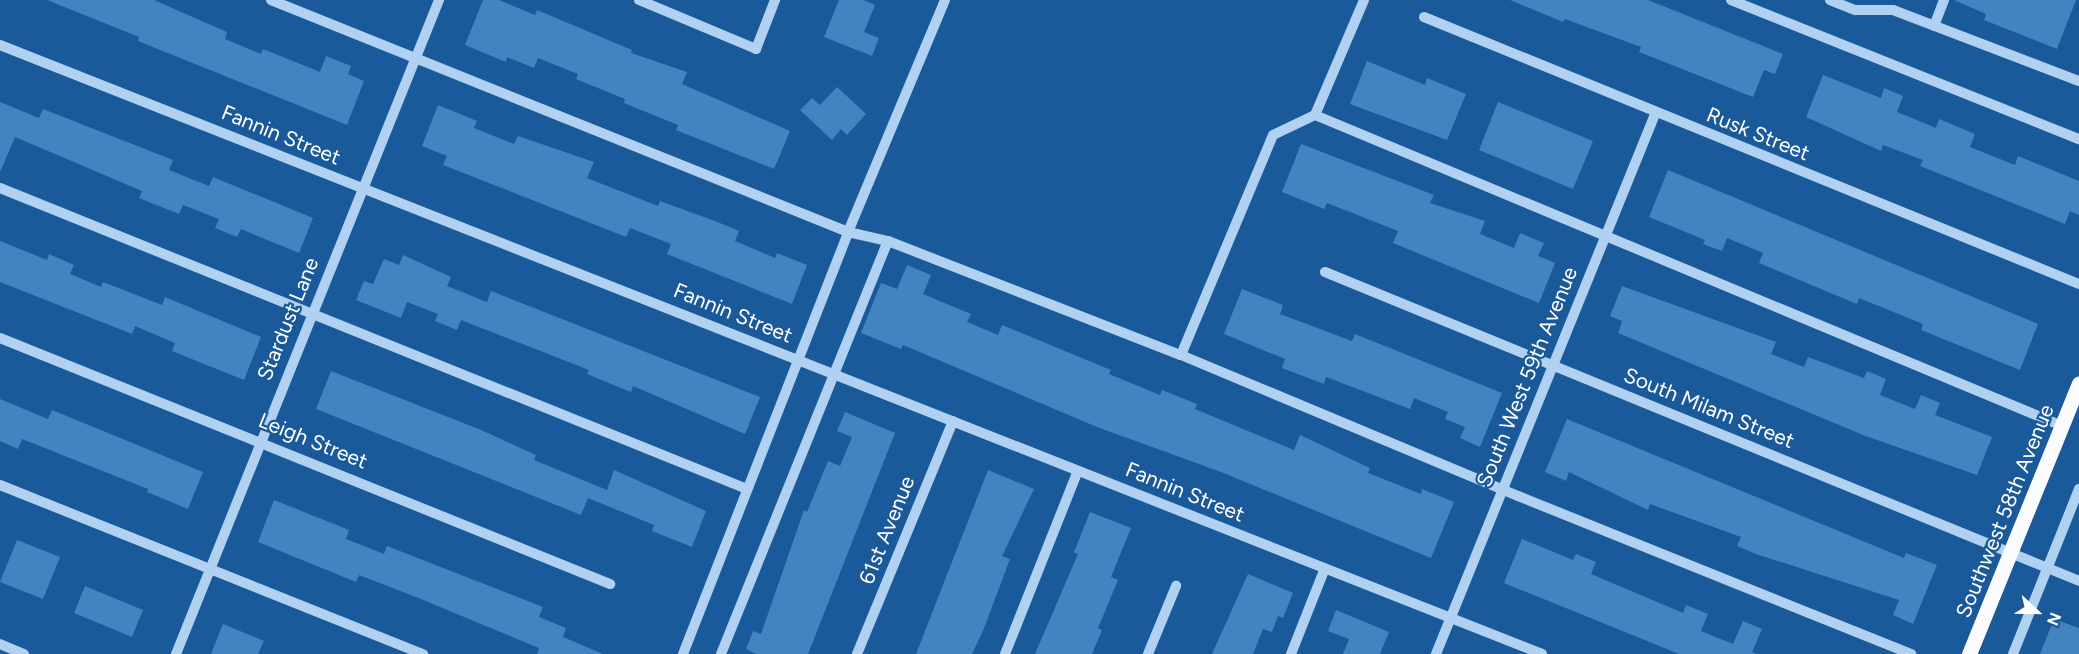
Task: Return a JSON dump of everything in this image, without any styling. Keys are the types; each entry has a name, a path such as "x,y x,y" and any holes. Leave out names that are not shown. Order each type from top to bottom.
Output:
{"main road":[{"name":"Southwest 58th Avenue","path":"1969,654 2079,383"}],"street":[{"path":"271,0 848,232 888,241 1181,355 1503,490 1912,654"},
{"name":"Stardust Lane","path":"176,654 310,315 439,0"},
{"path":"639,0 756,49 775,0"},
{"path":"683,654 800,361 848,232 945,0"},
{"path":"1181,355 1273,135 1315,115 1364,0"},
{"path":"1731,0 2079,139"},
{"path":"1830,0 1855,10 1893,10 2079,81"},
{"path":"1934,26 1944,0"},
{"name":"Rusk Street","path":"1424,17 1655,114 2079,284"},
{"name":"Fannin Street","path":"0,45 1542,654"},
{"name":"South West 59th Avenue","path":"1436,654 1655,114"},
{"path":"1315,115 2062,426"},
{"path":"0,188 310,315 747,489"},
{"path":"721,654 888,241"},
{"name":"South Milam Street","path":"1325,272 2079,581"},
{"name":"Leigh Street","path":"0,338 610,584"},
{"name":"61st Avenue","path":"857,654 952,421"},
{"path":"1005,654 1078,471"},
{"path":"0,485 210,566 423,654"},
{"path":"2013,654 2079,489"},
{"path":"1291,654 1325,568"},
{"path":"1148,654 1176,586"},
{"path":"0,644 24,654"}],"building":[{"path":"47,0 154,0 227,32 225,39 261,54 263,49 320,72 326,56 351,66 348,74 364,81 347,125 138,41 139,37"},
{"path":"483,0 499,0 535,15 537,10 632,50 631,53 687,72 682,84 790,131 774,169 676,130 678,125 624,103 625,99 576,79 578,74 538,58 534,68 507,57 506,62 465,45"},
{"path":"839,0 863,0 875,5 864,32 879,38 872,56 824,37"},
{"path":"1510,0 1648,0 1783,54 1775,74 1764,70 1753,97 1639,52 1641,47 1565,19 1563,22"},
{"path":"1954,0 2076,0 2057,49 1984,20 1986,14"},
{"path":"1367,61 1425,85 1427,78 1466,94 1447,140 1350,104"},
{"path":"1823,75 1881,98 1884,88 1903,96 1897,112 1936,128 1939,119 1975,134 1970,147 2015,165 2018,156 2079,181 2079,215 2070,211 2065,224 1920,166 1923,160 1883,145 1881,151 1806,117"},
{"path":"837,87 866,114 847,135 841,129 832,140 800,110 812,98 820,105"},
{"path":"0,102 39,118 43,109 173,160 169,170 209,186 213,177 313,218 299,253 241,229 237,237 215,228 219,219 183,205 179,214 139,198 142,191 15,137 0,172"},
{"path":"1498,102 1593,141 1573,189 1479,150"},
{"path":"438,105 477,121 474,128 514,144 518,136 594,162 587,178 658,206 660,201 715,221 739,231 735,241 775,258 777,253 807,265 792,304 667,254 671,244 630,228 626,237 443,165 447,156 422,146"},
{"path":"1301,144 1434,195 1430,203 1485,221 1480,234 1514,248 1520,233 1544,243 1538,256 1555,263 1539,303 1393,243 1398,231 1327,203 1324,209 1282,192"},
{"path":"1668,170 2038,324 2020,370 1921,330 1923,324 1859,298 1857,304 1759,263 1763,253 1727,238 1722,251 1703,244 1705,240 1649,217"},
{"path":"0,241 47,260 49,254 74,265 70,274 101,287 103,282 162,305 165,297 261,337 244,380 172,351 175,343 135,326 132,334 0,282"},
{"path":"403,255 451,277 447,286 487,302 491,291 760,397 745,434 633,386 631,392 587,374 589,370 461,320 457,330 435,321 438,314 407,302 401,318 356,300 364,281 373,284 384,259 399,265"},
{"path":"907,265 931,275 923,294 971,314 967,322 998,335 1002,325 1111,370 1109,374 1160,395 1162,390 1197,404 1195,409 1294,450 1300,435 1370,468 1368,473 1421,494 1422,489 1454,502 1431,558 1221,472 1097,427 903,345 901,349 861,333 881,283 897,289"},
{"path":"1622,286 1776,342 1771,354 1804,367 1808,357 1864,378 1867,371 1886,379 1880,395 1915,409 1921,395 1940,403 1935,415 1992,437 1977,475 1863,435 1618,333 1622,321 1610,316"},
{"path":"1242,289 1283,305 1280,314 1352,341 1355,334 1502,393 1480,447 1460,438 1465,427 1445,419 1448,412 1414,398 1410,409 1326,377 1324,384 1282,368 1285,359 1224,334"},
{"path":"331,371 481,430 536,455 534,460 607,490 614,470 706,511 692,547 652,531 654,525 588,498 581,515 316,409"},
{"path":"0,399 48,419 52,410 203,472 188,509 147,492 148,489 22,439 18,449 0,441"},
{"path":"845,412 895,433 808,654 756,654 746,649 753,631 761,634 804,510 807,512 828,461 840,466 852,437 837,431"},
{"path":"1567,419 1904,558 1906,553 1937,565 1913,624 1893,615 1899,600 1756,554 1737,546 1741,537 1650,504 1648,510 1569,472 1566,481 1545,472"},
{"path":"988,470 1034,489 1002,556 1010,559 983,631 972,654 916,654"},
{"path":"274,500 349,530 346,539 384,554 387,546 543,607 539,617 566,628 563,637 603,654 537,654 539,648 416,597 359,575 356,582 258,542"},
{"path":"1090,512 1131,528 1111,577 1118,580 1098,628 1102,630 1092,654 1035,654 1078,554 1074,552"},
{"path":"1522,539 1573,560 1576,554 1596,562 1591,574 1683,613 1686,605 1708,614 1701,631 1733,644 1743,621 1762,629 1752,652 1756,654 1679,654 1504,583"},
{"path":"17,540 60,557 43,599 0,582"},
{"path":"1248,574 1293,593 1283,618 1278,616 1272,632 1263,629 1253,654 1212,654"},
{"path":"85,586 143,610 132,637 74,613"},
{"path":"1336,610 1389,632 1380,654 1343,654 1349,639 1328,631"},
{"path":"2054,619 2079,628 2079,654 2040,654"},
{"path":"223,624 264,641 258,654 211,654"}]}
